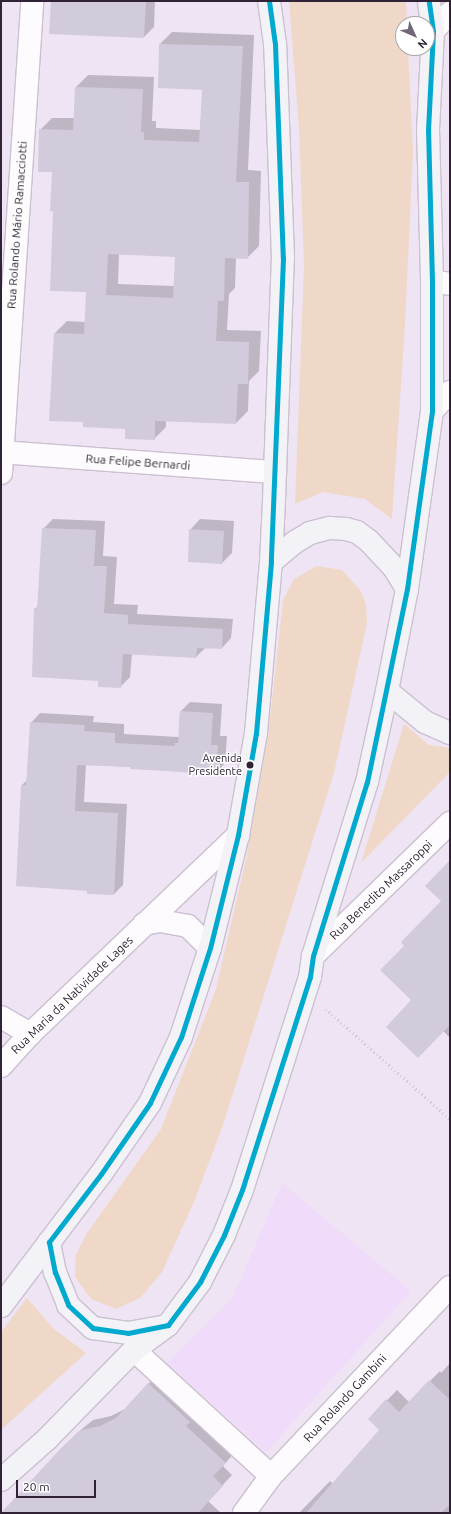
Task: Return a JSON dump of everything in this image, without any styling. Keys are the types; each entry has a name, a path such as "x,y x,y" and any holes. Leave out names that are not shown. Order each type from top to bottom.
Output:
{"main road":[{"path":"1,1306 101,1174 150,1103 181,1037 210,948 238,835 256,733 271,562 283,258 275,44 269,1"},
{"path":"429,1 431,16"},
{"path":"1,1480 47,1439 134,1350 168,1325 200,1282 224,1235 242,1190 367,782 407,589 432,410 441,282 428,130 432,56"},
{"path":"271,562 294,542 310,533 329,528 346,529 357,532 369,541 394,568 407,589"},
{"path":"387,691 425,722 450,733"},
{"path":"49,1242 55,1272 68,1305 93,1328 128,1333 168,1325"}],"street":[{"name":"Rua Rolando Mário Ramacciotti","path":"1,459 32,1"},
{"path":"435,29 450,13"},
{"path":"432,410 450,392"},
{"name":"Rua Felipe Bernardi","path":"1,459 275,472"},
{"name":"Rua Benedito Massaroppi","path":"311,967 450,823"},
{"name":"Rua Maria da Natividade Lages","path":"1,1066 30,1034 238,835"},
{"path":"144,924 160,921 188,926 210,948"},
{"path":"1,1017 30,1034"},
{"name":"Rua Rolando Gambini","path":"244,1513 272,1476 450,1287"},
{"path":"134,1350 272,1476"}],"path":[{"path":"311,967 322,1006 343,1022 450,1119"}],"shaded area":[{"path":"289,1 406,1 407,16 395,16 395,56 408,56 413,152 405,325 392,519 365,499 323,492 295,504 304,265 299,128"},
{"path":"317,566 342,570 360,590 366,604 367,623 334,773 222,1128 194,1202 162,1272 140,1298 116,1309 91,1299 75,1277 76,1255 87,1233 161,1129 216,989 246,859 268,737 283,600 294,579"},
{"path":"404,724 429,745 450,748 450,772 361,863"},
{"path":"282,1183 411,1291 266,1452 167,1363 232,1299"},
{"path":"27,1298 53,1328 86,1353 1,1430 1,1332"}],"building":[{"path":"51,1 146,1 144,38 49,34"},
{"path":"159,44 243,46 236,182 249,182 248,259 225,258 224,301 218,301 216,341 249,342 248,384 238,384 236,424 155,421 155,440 125,439 125,429 83,427 83,422 49,421 54,333 84,334 86,292 50,291 53,211 50,211 52,172 38,172 39,129 73,130 75,87 143,89 141,132 144,132 144,140 199,142 202,90 158,88","holes":["108,254 175,257 173,298 106,295"]},
{"path":"42,528 96,530 94,566 107,566 104,613 128,615 128,624 223,629 222,649 197,648 196,658 123,654 121,688 98,687 98,681 32,677 34,608 37,609"},
{"path":"189,529 224,531 222,564 188,562"},
{"path":"180,711 213,713 211,745 218,745 216,774 130,769 130,767 77,765 75,811 118,813 114,895 87,894 87,891 16,886 21,785 26,785 30,722 85,725 84,731 115,733 115,743 175,746 175,743 178,743"},
{"path":"450,860 450,1025 418,1058 386,1027 411,1000 380,970 404,946 401,942 441,901 425,886"},
{"path":"429,1380 450,1400 450,1504 441,1513 306,1513 379,1430 368,1419 386,1399 399,1412"},
{"path":"148,1383 190,1422 186,1426 226,1463 213,1476 223,1486 198,1513 1,1513 63,1446 81,1430 100,1426 116,1418"}],"transit line":[{"path":"269,1 275,44 283,258 271,562 256,733 238,835 210,948 181,1037 150,1103 101,1174 49,1242 55,1272 68,1305 93,1328 128,1333 168,1325 200,1282 224,1235 242,1190 310,977 313,956 367,782 407,589 432,411 432,281 428,130 433,31 429,1"}],"place":[{"name":"Avenida Presidente","path":"250,765"}]}
